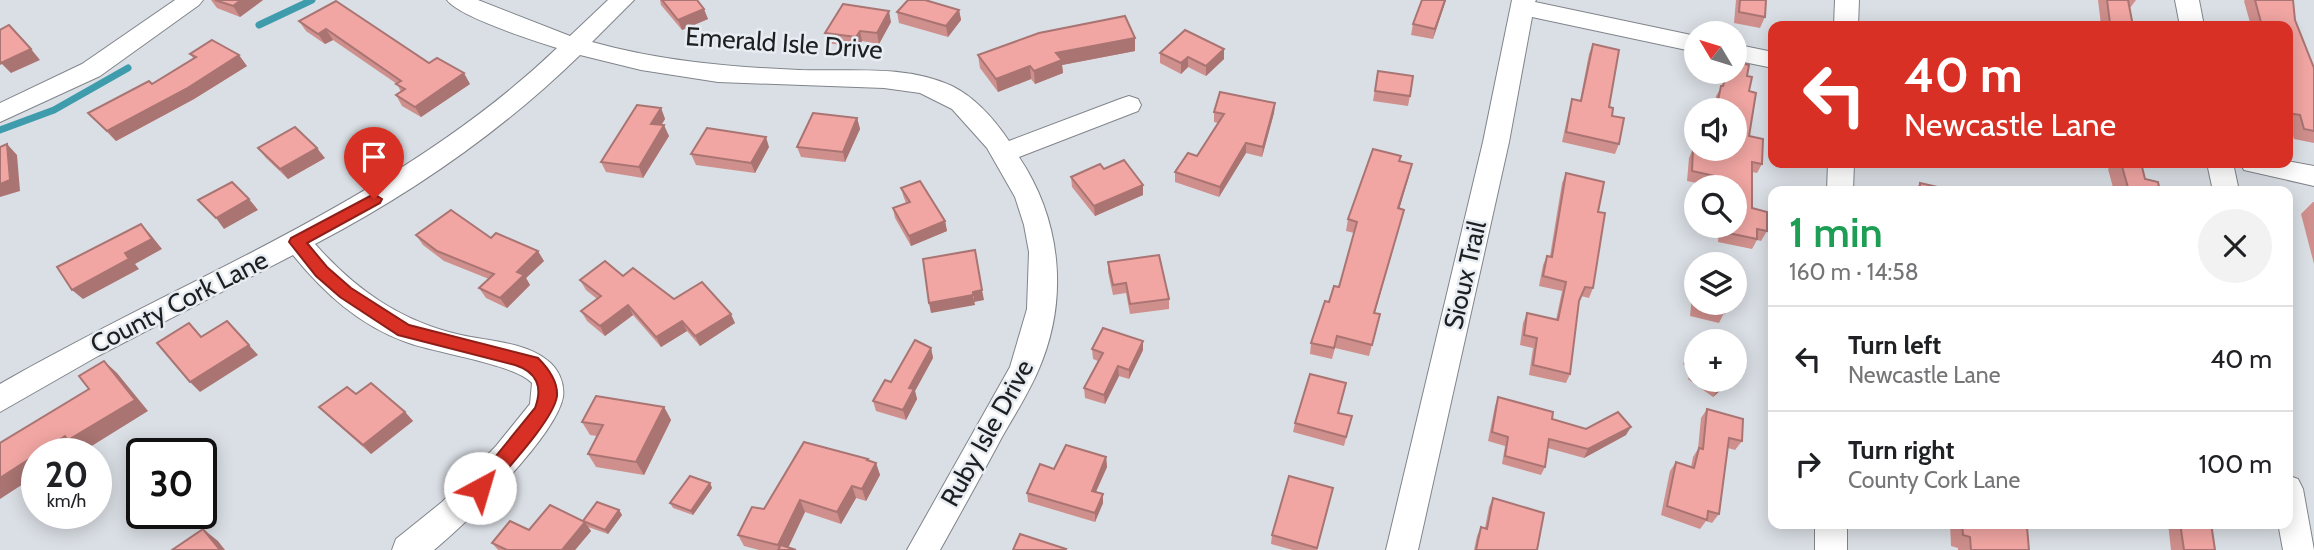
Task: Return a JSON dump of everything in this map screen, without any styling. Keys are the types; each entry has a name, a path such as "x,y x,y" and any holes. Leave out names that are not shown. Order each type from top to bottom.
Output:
{"street":[{"path":"0,113 91,70 191,0"},
{"name":"Emerald Isle Drive","path":"459,0 522,28 576,45 705,72 815,79 892,79 919,83 950,96 970,109 1004,153"},
{"name":"County Cork Lane","path":"0,399 88,348 355,211 431,162 538,82 622,0"},
{"path":"1846,21 1847,0"},
{"path":"2187,0 2191,21"},
{"path":"1524,4 1684,41"},
{"name":"Sioux Trail","path":"1402,550 1496,142 1524,4"},
{"path":"1747,55 1768,59"},
{"path":"1004,153 1129,105"},
{"name":"Ruby Isle Drive","path":"923,550 1016,387 1034,345 1041,320 1046,272 1040,227 1033,206 1004,153"},
{"path":"1840,186 1841,168"},
{"path":"2221,168 2225,186"},
{"path":"2276,168 2314,176"},
{"path":"297,242 345,292 404,330 524,360 532,363 544,374 548,395 543,411 480,488 437,528 408,550"},
{"path":"2293,520 2299,550"},
{"path":"1831,550 1832,529"}],"building":[{"path":"215,0 241,0 233,6"},
{"path":"662,0 697,0 704,9 678,20"},
{"path":"908,0 925,0 959,10 946,26 897,12"},
{"path":"1422,0 1445,0 1435,29 1413,24"},
{"path":"1740,0 1766,0 1765,17 1739,12"},
{"path":"2107,0 2128,0 2132,21 2110,21"},
{"path":"2255,0 2293,0 2295,20 2314,68 2314,131 2304,129 2300,115 2293,114 2293,21 2261,21"},
{"path":"336,1 429,63 437,58 464,73 415,107 396,95 405,89 396,84 401,81 326,29 318,34 299,21"},
{"path":"843,4 889,11 877,33 860,31 856,37 825,33"},
{"path":"1125,16 1135,38 1056,53 1062,60 1034,71 1030,66 996,79 978,55 1039,33"},
{"path":"9,25 31,49 1,63 0,30"},
{"path":"1185,30 1224,49 1206,66 1188,57 1181,63 1160,53"},
{"path":"212,40 239,55 186,89 107,131 88,113 149,81 152,84 196,57 190,54"},
{"path":"1593,44 1619,50 1609,107 1613,108 1612,116 1624,118 1619,144 1566,132 1572,99 1581,101"},
{"path":"1378,71 1413,76 1410,96 1375,91"},
{"path":"1747,76 1752,77 1749,91 1756,93 1749,136 1763,139 1762,164 1752,162 1752,208 1767,212 1767,231 1757,229 1757,239 1747,237 1747,175 1710,175 1692,171 1692,161 1747,161 1747,98 1718,98 1723,86 1747,84"},
{"path":"1220,92 1275,103 1263,147 1246,143 1220,187 1175,172 1188,153 1197,156 1224,114 1214,112"},
{"path":"637,105 661,108 651,124 664,125 639,167 601,162"},
{"path":"813,113 857,118 843,152 797,147"},
{"path":"295,127 317,148 280,169 258,148"},
{"path":"707,128 766,137 751,163 691,154"},
{"path":"7,144 10,180 0,184 0,147"},
{"path":"1373,149 1401,156 1399,161 1412,164 1398,208 1404,210 1374,313 1380,314 1372,345 1337,336 1334,348 1311,343 1325,301 1329,302 1334,286 1339,287 1357,222 1348,219"},
{"path":"1124,160 1143,185 1094,206 1071,177 1100,164 1104,169"},
{"path":"2122,168 2142,168 2145,179 2158,182 2159,186 2128,186"},
{"path":"1566,173 1604,182 1598,212 1605,213 1593,288 1585,287 1579,301 1570,374 1533,365 1537,338 1524,335 1527,313 1558,320 1566,282 1543,276 1547,256 1552,257"},
{"path":"920,181 945,221 909,236 893,208 910,202 901,188"},
{"path":"232,182 249,199 216,218 198,200"},
{"path":"451,210 491,238 496,233 538,251 517,272 524,275 500,298 479,288 494,274 437,251 416,235"},
{"path":"141,224 152,239 125,253 129,259 72,290 57,267"},
{"path":"975,250 982,290 973,292 973,295 929,303 923,259"},
{"path":"1159,255 1169,299 1130,304 1126,283 1113,285 1108,262"},
{"path":"605,261 623,276 633,268 674,299 702,282 731,314 695,336 682,321 656,337 628,305 600,326 581,311 601,296 580,280"},
{"path":"227,321 249,345 190,382 157,343 189,323 201,337"},
{"path":"1103,328 1143,341 1129,370 1118,366 1104,395 1084,388 1103,353 1092,349"},
{"path":"915,340 931,348 909,388 914,389 903,410 873,401 885,380 891,382"},
{"path":"104,361 135,400 71,438 21,438 21,464 0,478 0,443 89,389 79,376"},
{"path":"1310,374 1346,383 1338,413 1352,416 1346,437 1295,423"},
{"path":"371,383 405,412 363,445 319,407 347,387 356,394"},
{"path":"596,396 664,407 636,462 588,454 603,425 582,422"},
{"path":"1498,397 1553,412 1552,419 1586,429 1618,412 1631,427 1588,449 1549,439 1545,467 1505,456 1508,437 1492,432"},
{"path":"1707,409 1743,419 1742,441 1729,438 1719,514 1708,511 1707,520 1667,506 1676,462 1694,468 1699,448 1703,449"},
{"path":"804,442 876,463 862,489 852,486 837,512 800,500 778,545 738,535 752,507 764,509"},
{"path":"1066,445 1106,457 1092,491 1103,494 1095,513 1027,493 1040,464 1054,469"},
{"path":"690,476 710,483 691,511 670,503"},
{"path":"1289,476 1333,488 1317,548 1272,535"},
{"path":"1493,498 1544,513 1537,550 1476,550 1481,527 1487,529"},
{"path":"597,502 619,510 605,530 583,521"},
{"path":"550,505 585,522 562,550 507,550 492,543 510,521 529,530"},
{"path":"203,529 220,550 172,550"},
{"path":"1962,529 2027,529 2029,550 1971,550 1970,537 1963,535"},
{"path":"2181,529 2212,529 2215,550 2184,550"},
{"path":"1020,534 1066,549 1013,550"},
{"path":"781,545 796,550 778,550"}],"waterway":[{"path":"259,25 312,0"},
{"path":"0,130 54,110 128,68"}],"route":[{"path":"374,199 297,242 345,292 404,330 532,363 544,374 548,395 543,411 480,488"}]}
